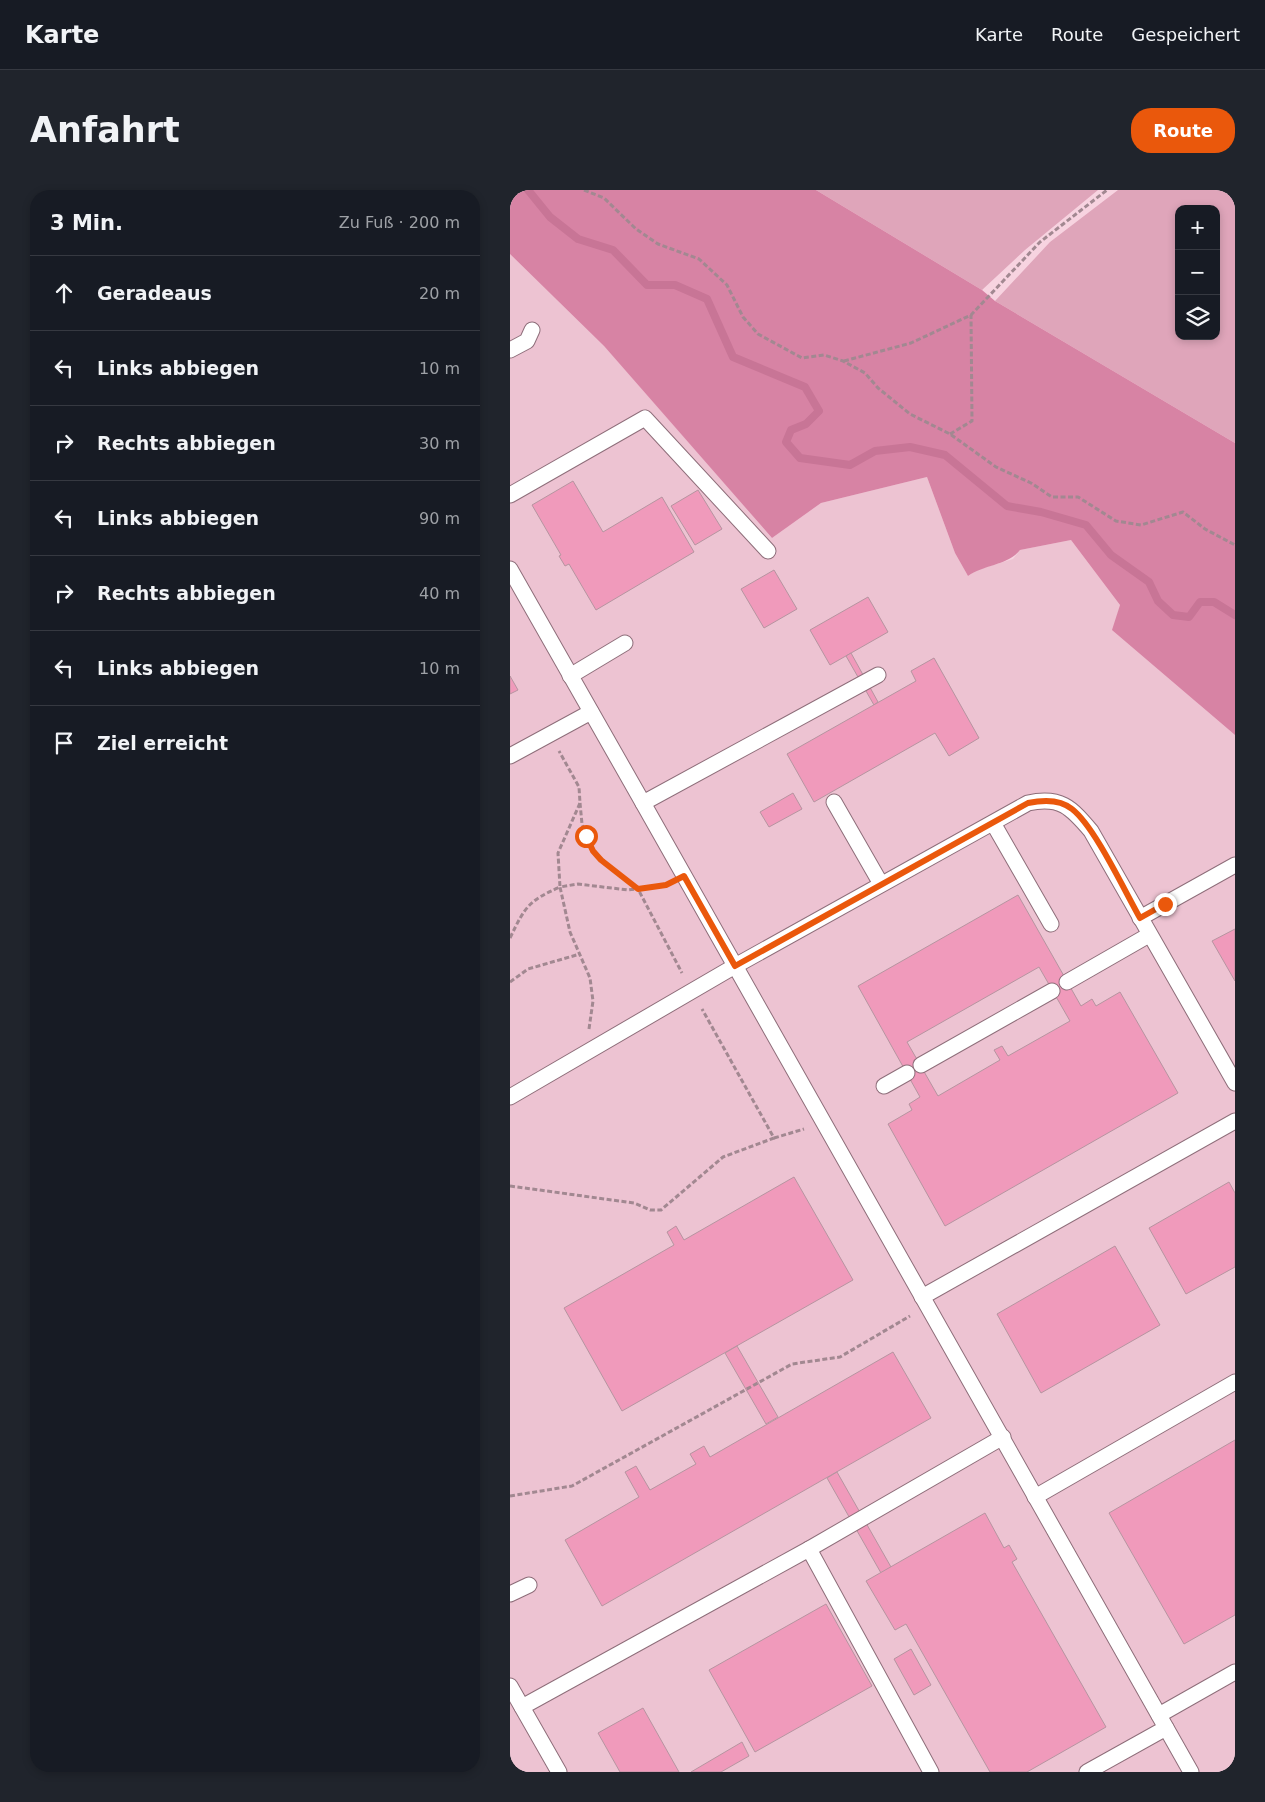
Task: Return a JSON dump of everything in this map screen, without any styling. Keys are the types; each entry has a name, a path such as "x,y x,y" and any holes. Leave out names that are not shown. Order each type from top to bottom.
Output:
{"lane":[{"path":"510,350 527,341 532,330"},
{"path":"510,495 645,418 768,551"},
{"path":"510,570 826,1123 1191,1772"},
{"path":"570,676 625,643"},
{"path":"643,803 878,675"},
{"path":"510,756 591,712"},
{"path":"510,1097 735,966 881,884 1028,803 1046,799 1072,808 1091,831 1235,1083"},
{"path":"834,802 881,884"},
{"path":"993,823 1051,924"},
{"path":"1140,918 1235,865"},
{"path":"1067,982 1150,935"},
{"path":"921,1065 1052,991"},
{"path":"884,1086 907,1073"},
{"path":"925,1301 1235,1121"},
{"path":"1035,1497 1235,1382"},
{"path":"522,1707 809,1549 1002,1436"},
{"path":"809,1549 931,1772"},
{"path":"510,1594 529,1585"},
{"path":"1087,1772 1235,1672"},
{"path":"510,1686 558,1772"}],"path":[{"path":"584,190 604,198 636,229 658,244 699,259 727,286 743,317 758,334 802,358 824,355 843,361 865,373 878,388 910,414 950,434 996,467 1031,483 1052,497 1078,498 1116,521 1141,526 1183,512 1205,529 1235,545"},
{"path":"843,361 911,342 972,315 1040,242 1107,190"},
{"path":"950,434 972,422 972,315"},
{"path":"549,734 579,787 582,824 593,851 611,869 638,889 692,991 774,1138"},
{"path":"580,803 558,854 560,887 570,932 590,978 593,1001 589,1026 588,1053"},
{"path":"510,938 529,904 536,897 560,887 578,884 611,890 638,889 666,885 684,876"},
{"path":"510,982 528,969 580,954"},
{"path":"510,1186 634,1202 650,1210 661,1210 723,1157 774,1138 826,1123"},
{"path":"510,1496 572,1486 792,1364 840,1357 925,1301"}],"shaded area":[{"path":"510,190 816,190 982,290 995,301 1235,443 1235,735 1112,630 1120,605 1071,540 1020,550 1009,559 968,576 955,553 927,477 821,503 772,538 604,346 510,254"},
{"path":"816,190 1098,190 1025,250 982,290"},
{"path":"1118,190 1235,190 1235,443 995,301 1050,242"},
{"path":"510,254 604,346 772,538 821,503 927,477 955,553 968,576 977,570 1013,559 1020,550 1071,540 1120,605 1117,616 1201,706 1235,735 1235,1772 510,1772"}],"building":[{"path":"573,481 603,532 662,497 694,552 596,610 569,564 565,566 559,556 561,555 532,505"},
{"path":"698,490 722,529 695,545 671,506"},
{"path":"774,570 797,609 764,628 741,589"},
{"path":"868,597 888,632 830,665 810,630"},
{"path":"851,653 878,702 874,705 846,656"},
{"path":"934,658 979,738 949,756 935,733 814,802 787,754 916,681 911,671"},
{"path":"510,676 518,690 510,694"},
{"path":"793,793 802,809 769,827 760,812"},
{"path":"1018,895 1081,1006 1092,999 1096,1006 1120,992 1178,1093 945,1226 888,1124 912,1110 909,1104 920,1097 858,986","holes":["1039,967 1070,1021 1008,1056 1002,1046 994,1050 1000,1060 938,1096 907,1042"]},
{"path":"1235,929 1235,981 1212,941"},
{"path":"794,1177 853,1280 622,1411 564,1308 674,1245 667,1232 676,1226 684,1240"},
{"path":"1229,1182 1235,1193 1235,1267 1186,1294 1149,1228"},
{"path":"1115,1246 1160,1325 1041,1393 997,1314"},
{"path":"737,1346 778,1417 766,1424 725,1353"},
{"path":"893,1352 931,1418 602,1606 565,1540 639,1497 625,1472 636,1466 650,1490 696,1464 690,1454 704,1446 710,1457"},
{"path":"1235,1440 1235,1615 1184,1644 1109,1513"},
{"path":"837,1472 891,1567 881,1573 827,1478"},
{"path":"985,1513 1004,1548 1009,1545 1017,1559 1012,1562 1106,1727 1027,1772 990,1772 906,1624 895,1630 866,1581"},
{"path":"826,1604 872,1686 755,1752 709,1670"},
{"path":"911,1649 931,1685 914,1695 894,1659"},
{"path":"643,1708 679,1772 620,1772 598,1733"},
{"path":"742,1742 749,1756 721,1772 691,1772"}],"waterway":[{"path":"528,190 550,217 578,239 613,250 647,285 675,285 707,299 733,357 805,387 819,411 806,424 791,430 786,442 800,458 850,465 875,451 910,447 945,455 1007,506 1041,512 1086,525 1111,555 1149,582 1158,601 1173,615 1189,617 1200,602 1214,602 1235,615"}],"route":[{"path":"586,836 593,851 601,860 638,889 666,885 684,876 735,966 1028,803 1046,799 1072,808 1091,831 1140,918 1165,904"}]}
